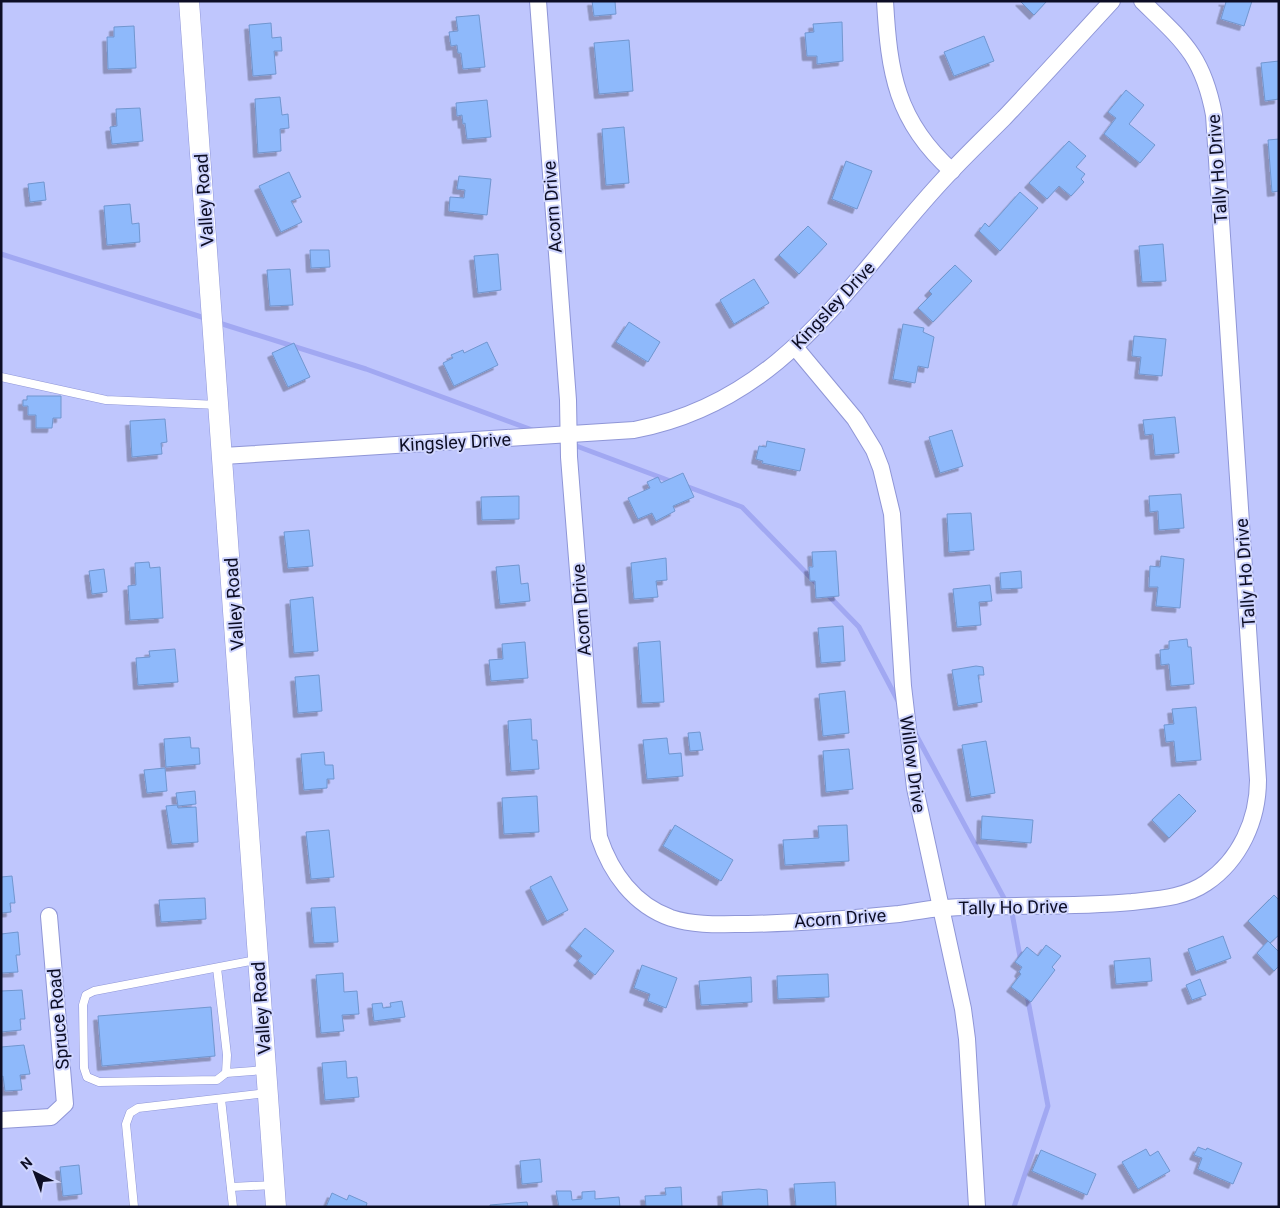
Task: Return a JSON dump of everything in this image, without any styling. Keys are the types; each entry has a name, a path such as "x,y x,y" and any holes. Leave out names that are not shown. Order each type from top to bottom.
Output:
{"street":[{"name":"Valley Road","path":"189,1 220,405 276,1207"},
{"name":"Acorn Drive","path":"538,1 568,400 568,435 596,819 603,850 627,888 653,910 671,918 716,925 778,923 900,914 941,908"},
{"path":"885,1 890,64 908,117 926,145 952,171"},
{"name":"Kingsley Drive","path":"223,456 634,430 680,418 720,401 744,387 795,347 833,310 952,171 1112,1"},
{"name":"Tally Ho Drive","path":"941,908 1107,904 1176,896 1207,883 1227,865 1238,851 1255,813 1258,780 1214,115 1209,88 1194,56 1178,35 1142,1"},
{"name":"Willow Drive","path":"795,347 856,419 874,450 881,468 892,514 903,686 915,788 967,1039 977,1207"},
{"name":"Spruce Road","path":"1,1120 51,1117 66,1104 49,916"}],"lane":[{"path":"1,377 106,400 220,405"},
{"path":"258,960 94,991 86,995 83,1005 84,1068 87,1078 100,1082 217,1080 226,1073 265,1070"},
{"path":"216,968 227,1055 226,1073"},
{"path":"134,1207 126,1124 130,1113 138,1108 268,1093"},
{"path":"221,1099 233,1207"},
{"path":"231,1187 274,1185"}],"building":[{"path":"592,1 615,1 616,14 594,16"},
{"path":"1020,1 1047,1 1034,15"},
{"path":"1223,1 1252,1 1244,26 1221,19 1226,2"},
{"path":"479,15 485,67 463,69 461,53 458,53 457,45 451,46 449,32 458,31 456,17"},
{"path":"842,22 843,61 817,64 817,56 807,56 805,33 814,32 813,24"},
{"path":"271,23 272,38 281,37 282,51 274,51 276,74 253,76 249,25"},
{"path":"134,26 136,68 108,69 107,37 114,37 114,27"},
{"path":"984,36 994,61 954,76 944,52"},
{"path":"629,40 633,91 599,94 594,43"},
{"path":"1279,61 1279,99 1265,101 1261,63"},
{"path":"1126,90 1144,105 1129,124 1155,145 1140,163 1104,134 1116,118 1108,112"},
{"path":"280,97 282,115 288,114 289,128 280,129 281,151 258,153 255,99"},
{"path":"487,100 491,137 467,139 462,115 457,116 456,103"},
{"path":"140,108 143,141 112,144 110,127 117,126 116,109"},
{"path":"624,127 629,183 606,185 602,129"},
{"path":"1279,139 1279,191 1272,192 1268,140"},
{"path":"1069,141 1086,156 1076,167 1085,174 1081,179 1084,182 1071,196 1059,186 1047,199 1029,183"},
{"path":"846,161 872,171 857,209 832,199"},
{"path":"289,172 301,197 291,201 302,222 281,232 259,186"},
{"path":"459,176 491,179 487,215 449,211 450,197 464,198 465,190 457,189"},
{"path":"44,182 46,200 30,202 28,184"},
{"path":"1020,192 1038,208 1000,251 979,231 985,223 989,227"},
{"path":"130,204 132,224 139,223 140,242 107,245 104,206"},
{"path":"808,226 827,244 799,274 779,255"},
{"path":"1163,244 1166,281 1142,282 1139,246"},
{"path":"310,250 329,250 330,267 311,268"},
{"path":"498,254 501,290 478,293 474,256"},
{"path":"955,265 972,281 933,322 918,308 932,294 929,291"},
{"path":"290,269 293,305 270,306 267,270"},
{"path":"754,279 769,303 734,324 720,300"},
{"path":"629,322 660,342 648,362 616,342"},
{"path":"903,324 924,328 923,332 934,337 928,368 918,366 915,383 893,379"},
{"path":"1134,336 1166,339 1162,376 1139,374 1141,357 1132,356"},
{"path":"487,342 498,365 454,386 443,363 453,358 451,355 463,350 464,353"},
{"path":"294,343 310,377 288,387 272,353"},
{"path":"27,396 61,396 61,418 53,418 52,428 36,428 36,415 28,415 28,406 23,406 23,400 27,400"},
{"path":"1175,417 1179,453 1155,455 1153,434 1145,435 1143,420"},
{"path":"165,419 167,442 161,443 162,454 132,457 130,421"},
{"path":"952,430 963,466 940,473 929,437"},
{"path":"767,441 805,449 800,471 762,463 763,461 756,459 759,446 766,447"},
{"path":"683,473 694,497 673,506 675,511 656,521 652,513 638,519 628,498 650,488 647,482 658,477 661,483"},
{"path":"1181,494 1184,528 1159,530 1158,511 1150,512 1149,496"},
{"path":"519,496 519,519 482,520 481,497"},
{"path":"971,513 974,550 949,552 947,514"},
{"path":"309,530 313,566 288,568 284,532"},
{"path":"836,551 839,596 816,598 815,581 810,581 809,567 813,567 812,552"},
{"path":"1161,556 1184,559 1180,608 1156,606 1158,587 1149,587 1150,566 1160,567"},
{"path":"666,558 667,580 656,581 658,597 634,599 631,563"},
{"path":"149,562 150,568 160,567 163,618 130,620 128,586 136,585 135,563"},
{"path":"519,565 521,584 528,583 530,601 500,604 496,567"},
{"path":"104,569 107,592 92,594 89,571"},
{"path":"1021,571 1022,588 1001,589 1000,573"},
{"path":"990,585 992,601 979,602 981,625 957,627 953,589"},
{"path":"313,597 318,651 294,653 290,600"},
{"path":"843,626 845,661 821,663 818,628"},
{"path":"1187,639 1188,647 1191,647 1194,684 1171,686 1169,664 1161,665 1160,650 1169,649 1169,641"},
{"path":"660,641 664,702 642,703 638,643"},
{"path":"525,642 528,678 491,681 489,660 503,659 502,644"},
{"path":"175,649 178,682 138,685 136,658 150,657 149,651"},
{"path":"976,666 983,667 984,675 978,675 982,702 958,706 952,670"},
{"path":"319,675 322,711 298,713 295,677"},
{"path":"845,691 849,733 823,736 819,694"},
{"path":"1196,707 1201,760 1176,762 1174,741 1166,742 1164,725 1174,724 1172,709"},
{"path":"531,719 532,740 537,740 539,769 511,771 508,721"},
{"path":"700,732 703,750 690,751 688,733"},
{"path":"190,737 191,748 199,748 200,764 166,767 164,739"},
{"path":"667,738 669,754 681,753 683,776 647,779 643,740"},
{"path":"986,741 995,793 971,797 962,745"},
{"path":"849,749 853,789 826,792 823,751"},
{"path":"324,752 325,765 333,765 334,779 327,779 327,788 304,790 301,754"},
{"path":"165,768 167,791 147,793 144,770"},
{"path":"195,791 196,804 178,806 176,793"},
{"path":"1179,794 1196,811 1169,838 1152,820"},
{"path":"537,796 539,832 504,834 502,798"},
{"path":"177,805 178,808 196,807 198,842 172,844 166,806"},
{"path":"982,816 1033,820 1031,843 981,839"},
{"path":"675,825 733,860 721,881 663,846"},
{"path":"847,825 849,861 785,865 783,840 819,838 818,826"},
{"path":"329,830 334,877 311,879 306,832"},
{"path":"12,876 15,903 10,903 11,912 1,913 1,877"},
{"path":"551,876 568,910 547,921 530,887"},
{"path":"1274,895 1279,900 1279,935 1270,943 1248,921"},
{"path":"205,898 206,919 161,922 159,900"},
{"path":"335,907 338,942 314,943 311,908"},
{"path":"585,928 614,951 595,975 578,961 582,956 570,946"},
{"path":"18,932 20,955 16,955 18,972 1,973 1,934"},
{"path":"1223,936 1231,958 1196,971 1188,949"},
{"path":"1268,941 1279,952 1279,966 1274,971 1257,953"},
{"path":"1046,945 1061,956 1052,967 1055,970 1031,1002 1011,987 1021,974 1019,972 1022,967 1015,962 1027,947 1038,956"},
{"path":"1150,958 1152,981 1116,984 1114,961"},
{"path":"642,965 677,978 666,1008 648,1001 650,994 634,988"},
{"path":"343,973 344,992 357,991 359,1014 342,1015 344,1031 321,1033 316,975"},
{"path":"828,974 829,997 778,999 777,976"},
{"path":"751,977 752,1002 701,1005 699,981"},
{"path":"1200,979 1206,995 1192,1000 1186,985"},
{"path":"22,990 25,1019 20,1019 21,1030 1,1032 1,991"},
{"path":"402,1001 405,1017 374,1021 372,1004 382,1003 383,1008 391,1007 390,1003"},
{"path":"211,1007 215,1056 102,1066 98,1016"},
{"path":"24,1045 30,1074 20,1075 22,1090 5,1091 3,1076 1,1077 1,1047"},
{"path":"346,1061 347,1078 357,1077 359,1097 325,1100 322,1063"},
{"path":"1198,1147 1206,1150 1207,1148 1242,1163 1233,1184 1198,1169 1202,1158 1194,1155"},
{"path":"1146,1149 1150,1156 1158,1151 1170,1171 1138,1189 1122,1162"},
{"path":"1041,1150 1096,1174 1087,1195 1032,1171"},
{"path":"540,1159 542,1182 522,1184 520,1161"},
{"path":"79,1165 82,1194 63,1196 60,1167"},
{"path":"835,1182 836,1206 796,1207 794,1184"},
{"path":"681,1187 682,1207 646,1207 645,1196 666,1195 665,1188"},
{"path":"767,1190 768,1207 723,1207 722,1192"},
{"path":"556,1191 571,1191 572,1200 582,1199 582,1192 595,1191 595,1199 619,1197 620,1207 559,1207"},
{"path":"332,1193 347,1200 349,1195 367,1203 366,1207 326,1207"},
{"path":"527,1202 528,1207 490,1207 490,1205"}],"waterway":[{"path":"1,254 208,319"},
{"path":"216,322 366,369 535,431"},
{"path":"571,444 673,482"},
{"path":"683,485 742,507 820,587"},
{"path":"826,593 859,627 898,701"},
{"path":"914,731 1012,913 1021,962"},
{"path":"1014,1207 1048,1106 1027,995"}]}
